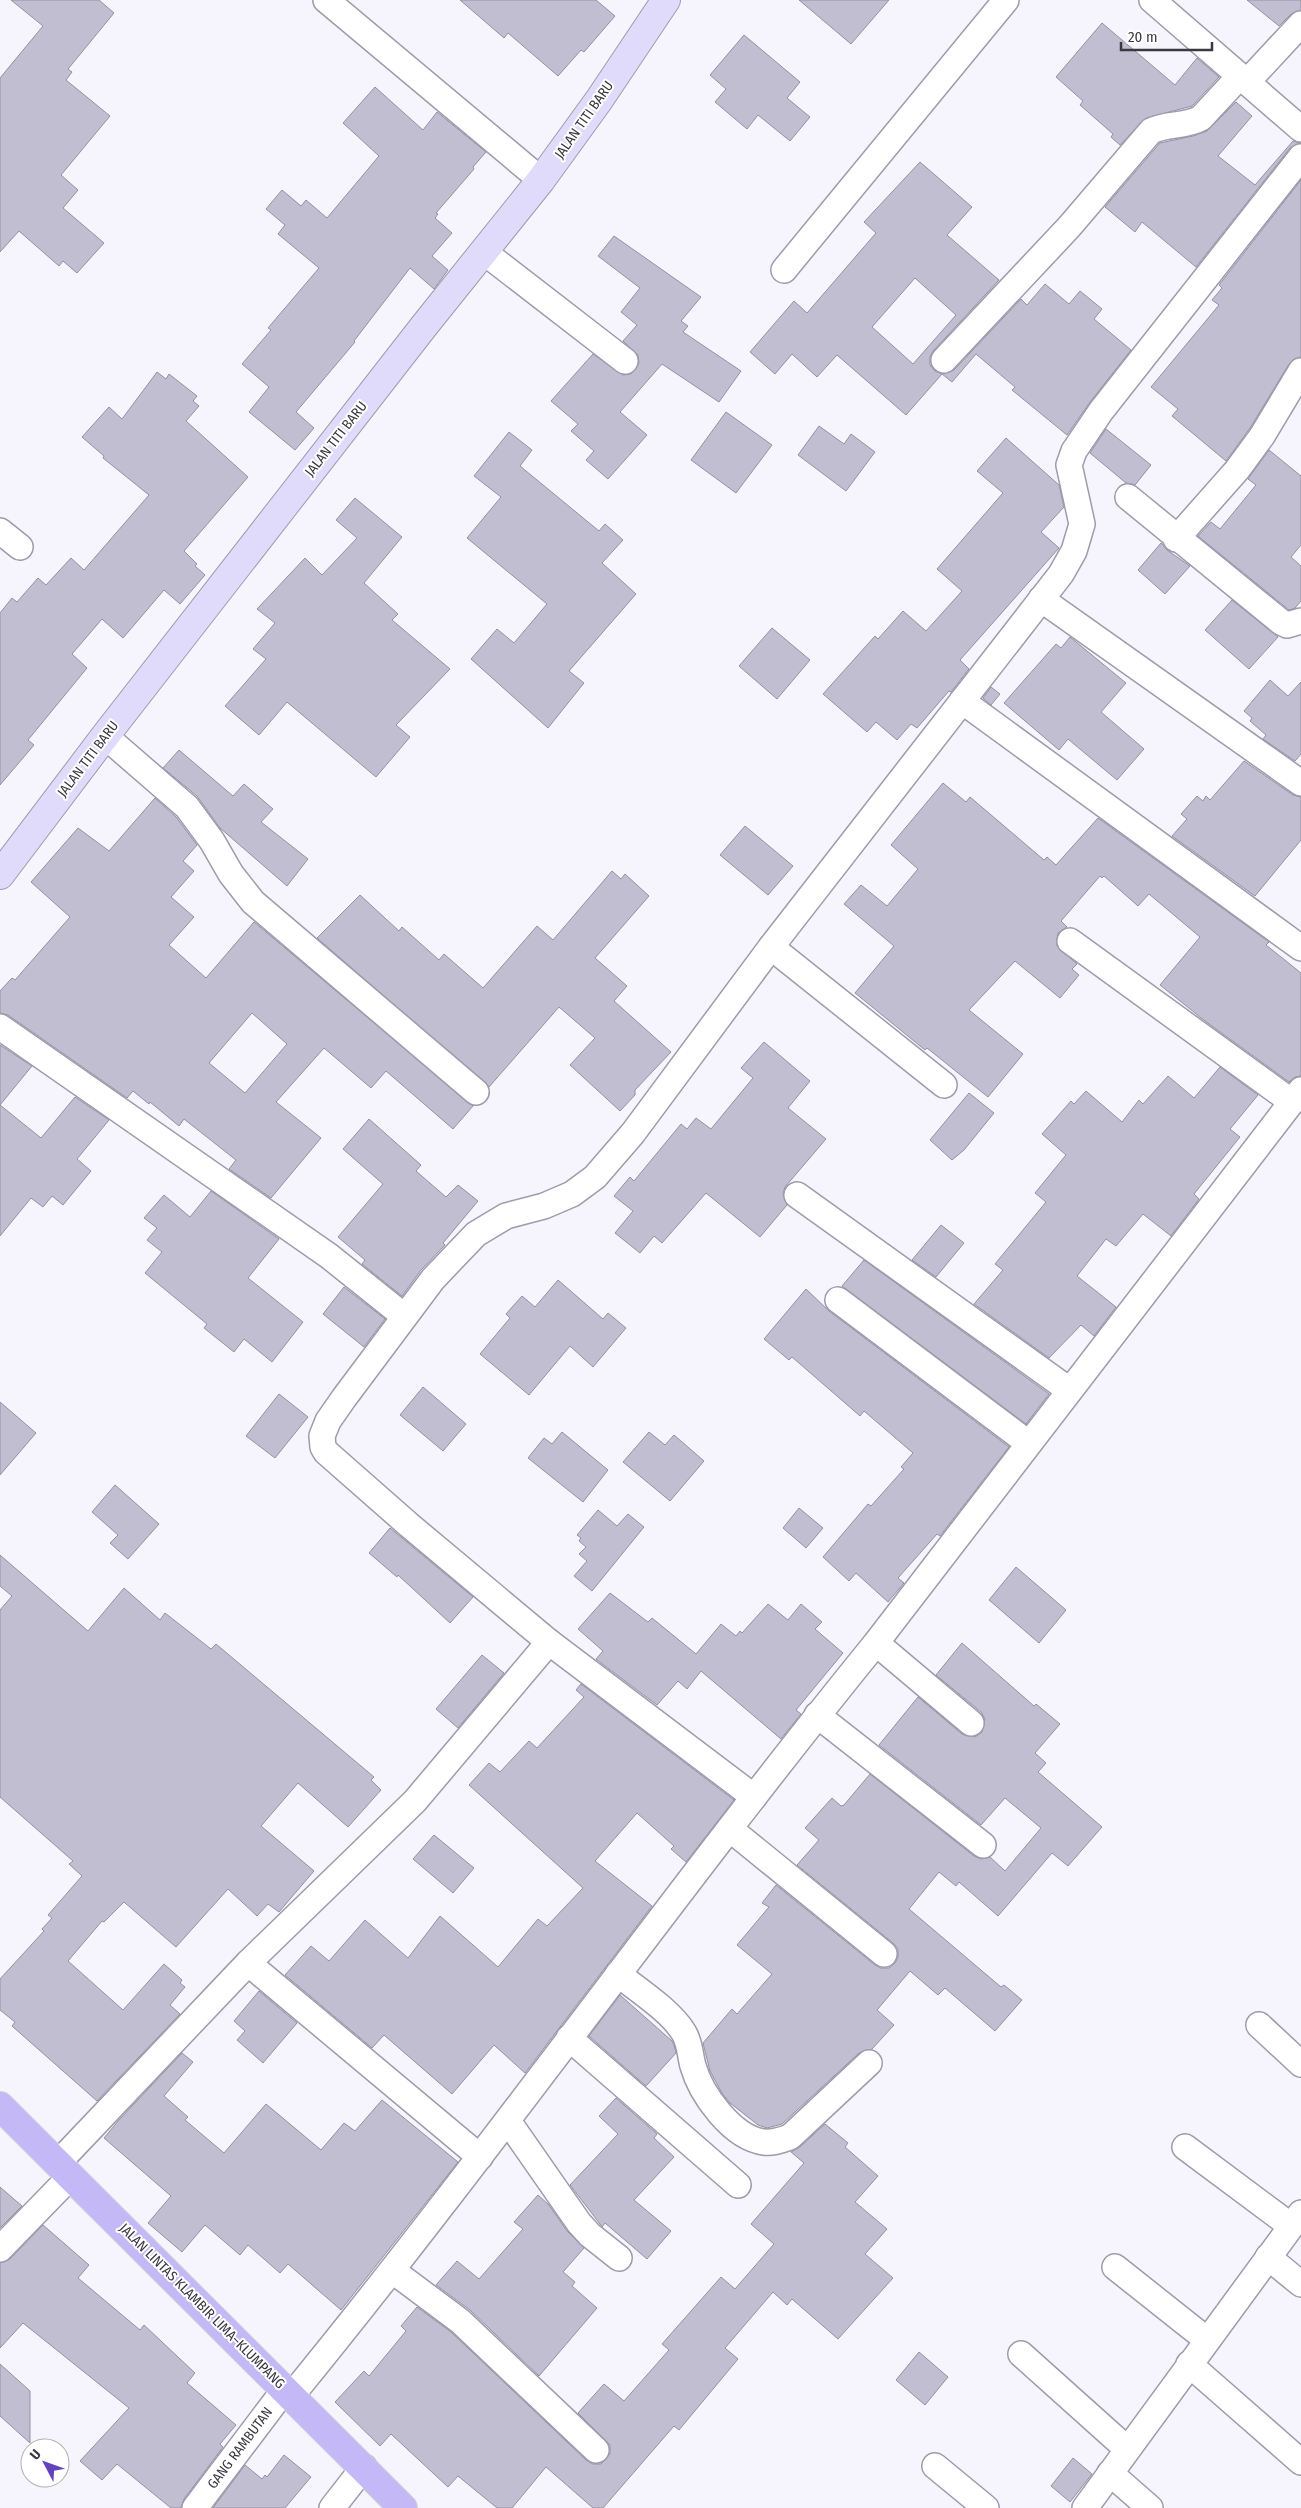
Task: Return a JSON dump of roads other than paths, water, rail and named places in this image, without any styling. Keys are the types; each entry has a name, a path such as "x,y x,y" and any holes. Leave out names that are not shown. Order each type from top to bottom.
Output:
{"main road":[{"name":"JALAN LINTAS KLAMBIR LIMA–KLUMPANG","path":"0,2106 289,2392 403,2508"}],"street":[{"path":"326,0 541,180"},
{"path":"784,270 1006,0"},
{"path":"1152,0 1301,129"},
{"name":"JALAN TITI BARU","path":"0,875 105,736 541,180 599,100 662,1"},
{"path":"944,360 1069,227 1151,130 1160,126 1194,122 1201,118 1301,24"},
{"path":"754,1797 549,1642 345,1471 323,1447 322,1436 328,1421 404,1316 433,1279 476,1234 506,1216 544,1206 572,1194 595,1177 633,1133 771,947 1061,574 1074,551 1082,524 1069,465 1074,451 1101,411 1301,158"},
{"path":"484,252 625,361"},
{"path":"1176,539 1252,450 1301,371"},
{"path":"1128,498 1176,539 1281,622 1287,625 1301,621"},
{"path":"0,531 20,546"},
{"path":"1041,599 1301,783"},
{"path":"962,701 1301,948"},
{"path":"105,736 187,807 212,841 231,874 253,902 476,1092"},
{"path":"1070,942 1296,1096"},
{"path":"771,947 944,1085"},
{"path":"0,1027 329,1256 404,1316"},
{"name":"GANG RAMBUTAN","path":"195,2508 289,2392 393,2271 754,1797 876,1643 1296,1096"},
{"path":"797,1195 1069,1390"},
{"path":"838,1300 1028,1443"},
{"path":"0,2249 64,2169 248,1963 415,1801 549,1642"},
{"path":"876,1643 971,1723"},
{"path":"818,1715 983,1845"},
{"path":"730,1829 884,1954"},
{"path":"248,1963 480,2157"},
{"path":"618,1974 675,2020 685,2033 693,2065 710,2101 737,2130 762,2142 777,2142 790,2137 869,2063"},
{"path":"1259,2025 1301,2064"},
{"path":"569,2038 738,2185"},
{"path":"508,2122 579,2223 590,2235 619,2258"},
{"path":"1085,2508 1296,2220 1186,2147"},
{"path":"1268,2257 1301,2284"},
{"path":"1115,2267 1207,2340"},
{"path":"393,2271 460,2322 596,2450"},
{"path":"1021,2354 1127,2449"},
{"path":"1189,2364 1301,2462"},
{"path":"935,2466 986,2508"},
{"path":"332,2508 364,2467"},
{"path":"1110,2473 1150,2508"}]}
